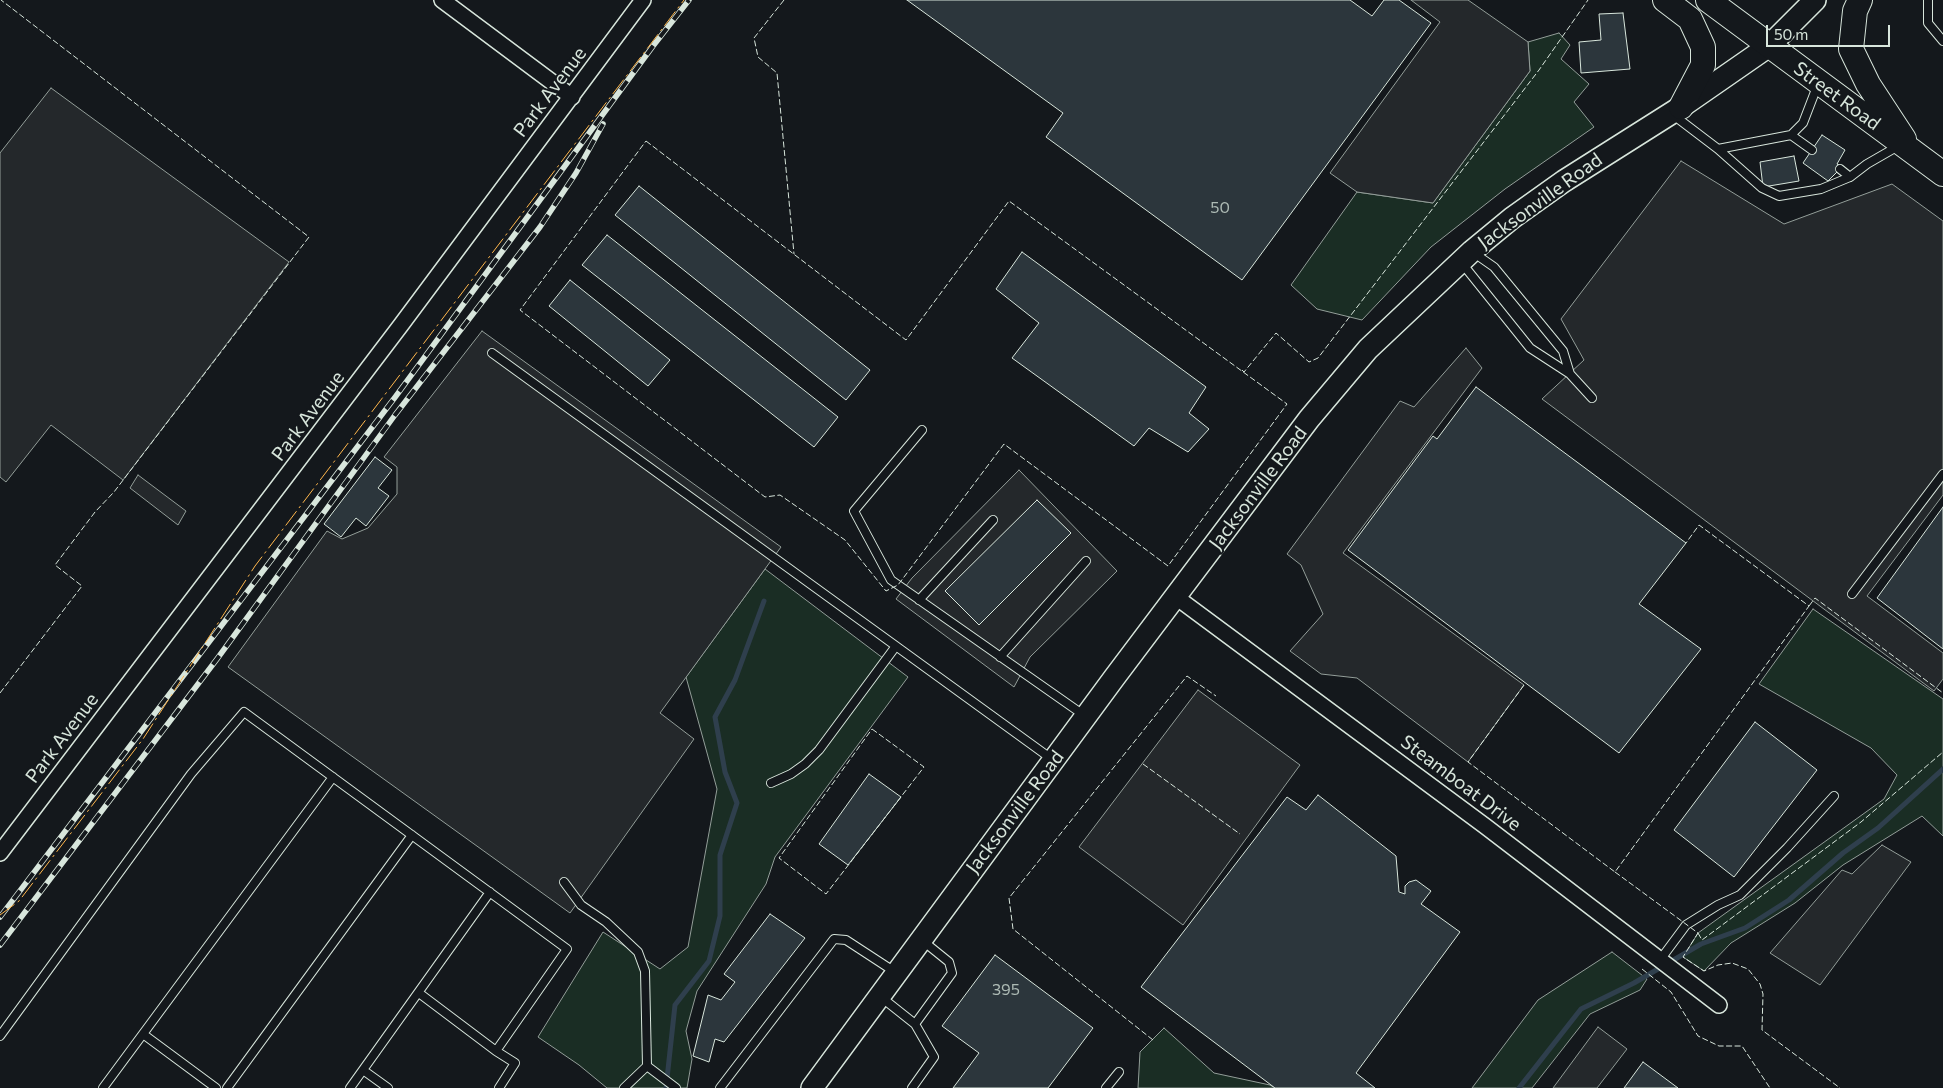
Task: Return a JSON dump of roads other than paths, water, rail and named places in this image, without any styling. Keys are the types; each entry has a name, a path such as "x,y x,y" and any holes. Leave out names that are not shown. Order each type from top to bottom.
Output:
{"main road":[{"path":"1665,0 1690,19 1703,47 1703,66 1676,110"},
{"name":"Street Road","path":"1708,0 1943,174"},
{"name":"Jacksonville Road","path":"812,1088 1114,678 1309,419 1368,349 1466,256 1557,186 1676,110 1769,46 1815,0"},
{"path":"1860,0 1855,11 1851,49 1868,84 1908,148"}],"street":[{"path":"442,0 572,97"},
{"name":"Park Avenue","path":"0,853 383,349 644,0"},
{"name":"Steamboat Drive","path":"1176,597 1485,826 1719,1004"}],"lane":[{"path":"1928,0 1928,23 1943,41"},
{"path":"1718,149 1791,135 1803,123 1818,82"},
{"path":"1676,110 1762,188 1780,196 1821,189 1850,177 1867,164 1908,148"},
{"path":"1791,135 1812,150"},
{"path":"1840,169 1850,177"},
{"path":"1466,256 1530,348 1570,374 1592,398"},
{"path":"1466,256 1494,267 1563,351 1570,374"},
{"path":"492,353 1054,760"},
{"path":"922,430 854,511 892,580 1086,717"},
{"path":"1852,594 1943,474"},
{"path":"919,600 993,520"},
{"path":"1000,657 1086,561"},
{"path":"771,783 798,769 819,750 896,646"},
{"path":"0,1036 191,774 244,712 567,949 496,1050"},
{"path":"103,1088 333,777"},
{"path":"1660,960 1686,925 1718,905 1740,895 1788,848 1834,796"},
{"path":"228,1088 412,835"},
{"path":"564,882 581,905 606,922 638,952 645,972 647,1066 624,1088"},
{"path":"350,1088 490,892"},
{"path":"720,1088 834,939 846,940 896,973"},
{"path":"915,1024 952,973 949,962 921,939"},
{"path":"419,993 515,1063 499,1088"},
{"path":"880,995 915,1024 934,1057 912,1088"},
{"path":"143,1034 216,1088"},
{"path":"647,1066 676,1088"},
{"path":"363,1070 388,1088"},
{"path":"1106,1088 1119,1072"}],"waterway":[{"path":"666,1088 675,1005 709,961 720,916 720,855 737,803 725,772 715,717 735,680 764,601"},
{"path":"1519,1088 1581,1009 1634,983 1701,944 1745,928 1789,900 1843,853 1878,828 1943,769"}],"railway":[{"path":"0,917 396,396 653,46 689,0"},
{"path":"0,945 217,659 395,415 540,227 576,173 603,124"}]}
